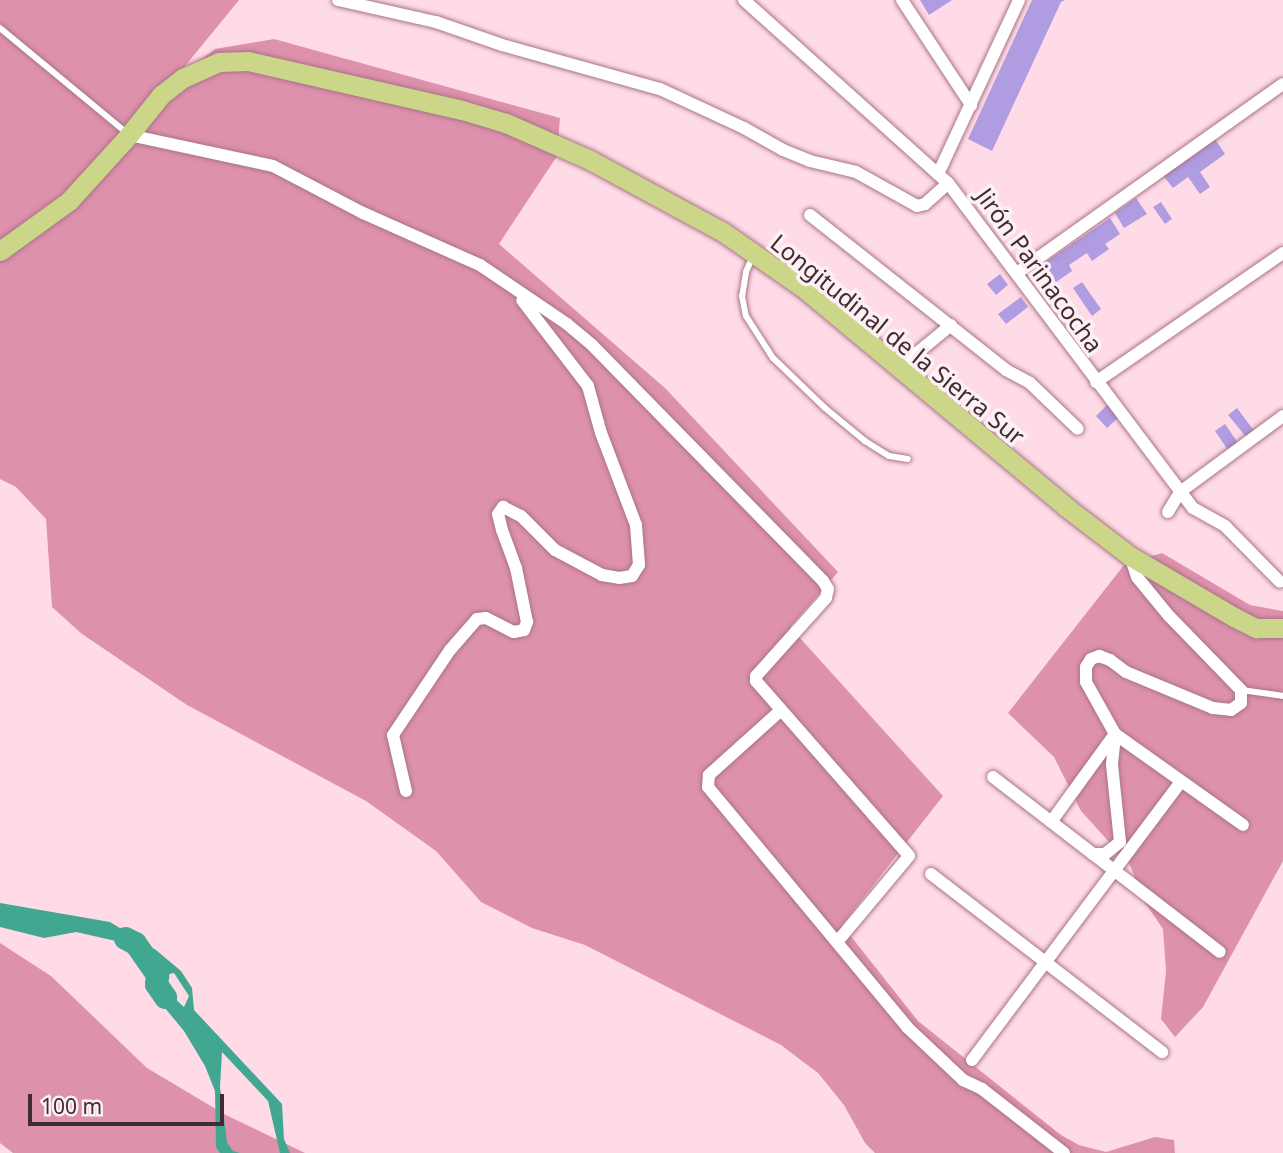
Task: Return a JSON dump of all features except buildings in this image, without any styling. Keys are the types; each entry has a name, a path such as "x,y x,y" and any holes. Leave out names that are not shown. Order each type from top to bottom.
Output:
{"main road":[{"name":"Longitudinal de la Sierra Sur","path":"0,251 69,201 161,96 183,78 219,62 248,61 463,110 506,123 629,180 723,232 806,290 1066,507 1130,556 1256,628 1283,628"}],"street":[{"path":"338,0 436,22 502,45 660,89 744,128 783,150 810,161 839,165 856,172 917,206 925,204 943,179 971,105 1019,0"},
{"name":"Jirón Parinacocha","path":"744,0 943,179 1017,273 1180,492 1198,513 1233,533 1280,582"},
{"path":"902,0 971,105"},
{"path":"1017,273 1283,84"},
{"path":"129,135 273,166 363,213 480,265 567,324 592,345 823,581 828,589 826,598 756,676 758,687 909,856 838,941"},
{"path":"810,215 1006,370 1030,383 1078,429"},
{"path":"1096,382 1283,253"},
{"path":"406,791 393,735 397,726 419,700 450,650 477,620 486,618 514,632 524,630 527,622 516,568 498,513 503,507 521,516 555,550 602,575 619,578 632,576 639,565 640,549 636,525 601,433 588,386 569,357 510,286"},
{"path":"900,367 951,325"},
{"path":"1168,512 1180,492 1283,416"},
{"path":"1130,556 1137,576 1169,615 1241,690 1243,696 1238,706 1231,710 1213,708 1126,672 1110,660 1099,656 1091,659 1086,667 1086,682 1115,734 1243,825"},
{"path":"780,711 709,775 708,787 908,1028 962,1080 982,1089 1064,1153"},
{"path":"1051,822 1115,734"},
{"path":"1093,854 1113,850 1120,842 1112,764 1115,734"},
{"path":"993,777 1220,952"},
{"path":"972,1060 1181,782"},
{"path":"931,874 1161,1052"}],"lane":[{"path":"0,28 129,135"},
{"path":"753,254 746,272 742,296 746,316 773,358 825,408 865,441 889,456 908,459"},
{"path":"1241,690 1283,696"}],"shaded area":[{"path":"0,0 239,0 172,82 215,49 274,39 560,118 557,156 499,244 665,388 838,572 790,627 943,796 842,925 918,1021 1061,1135 1079,1145 1106,1152 1155,1137 1174,1140 1175,1153 875,1153 865,1143 844,1105 818,1073 781,1045 585,945 532,928 481,902 436,851 366,801 187,705 82,634 52,607 46,519 16,487 0,479"},
{"path":"1162,553 1250,605 1283,611 1283,861 1203,1007 1175,1037 1161,1019 1166,971 1163,929 1144,901 1130,865 1081,811 1054,757 1008,713 1124,565"},
{"path":"0,903 110,922 156,950 181,971 192,988 194,1010 282,1104 284,1139 290,1153 280,1153 268,1101 222,1052 220,1087 227,1142 233,1151 240,1153 220,1153 216,1147 215,1091 205,1066 184,1031 150,990 147,981 156,969 155,965 116,941 76,932 44,938 0,927","holes":["174,973 189,996 184,1007 163,988 165,975"]},
{"path":"0,943 51,976 147,1068 226,1115 305,1153 13,1153 0,1143"}],"waterway":[{"path":"125,938 135,943 157,975 156,984 165,997"}]}
